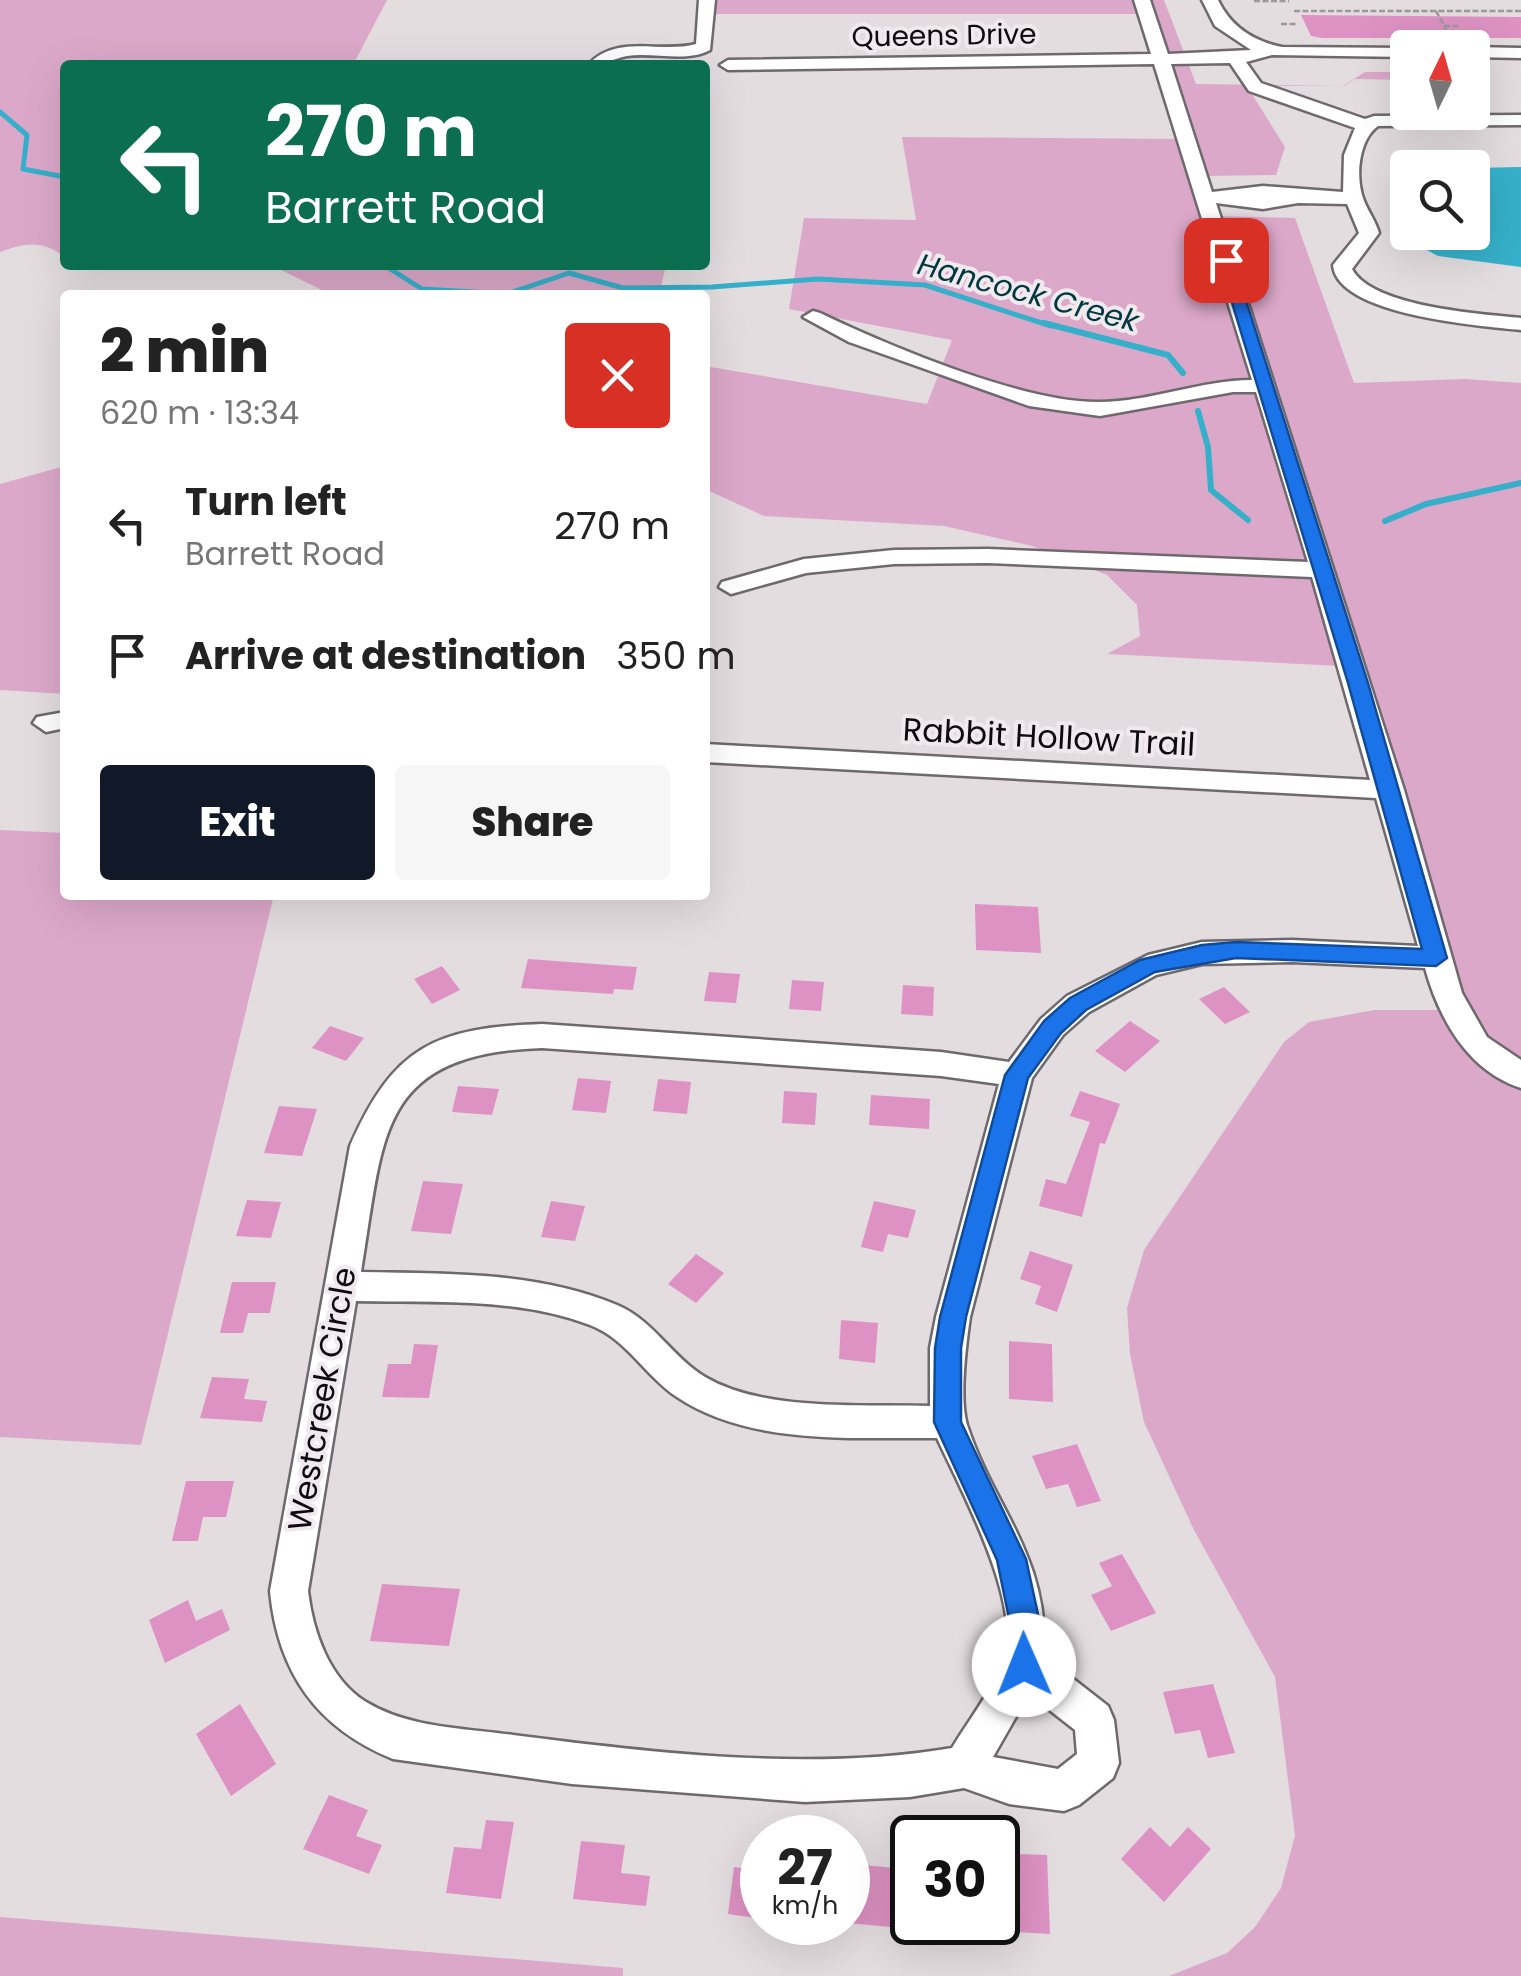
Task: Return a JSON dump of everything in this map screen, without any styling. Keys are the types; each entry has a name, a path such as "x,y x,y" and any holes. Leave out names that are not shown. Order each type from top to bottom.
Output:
{"street":[{"path":"600,60 620,53 695,51 704,46 707,0"},
{"path":"1142,0 1161,60 1218,197 1266,386 1448,994 1476,1045 1521,1076"},
{"path":"1213,5 1239,12 1240,33"},
{"path":"1213,5 1221,23 1257,47 1390,52"},
{"name":"Queens Drive","path":"728,65 1236,58 1271,50"},
{"path":"1490,52 1521,52"},
{"path":"1236,58 1255,87 1365,125 1388,120 1521,120"},
{"path":"1365,125 1358,137 1351,171 1353,198 1366,216 1369,232 1343,262 1342,274 1352,287 1377,300 1521,324"},
{"path":"1218,197 1243,202 1353,198"},
{"path":"813,317 856,338 1029,400 1100,409 1233,386 1266,386"},
{"path":"731,587 804,566 894,557 988,556 1323,570"},
{"name":"Rabbit Hollow Trail","path":"710,753 1390,790"},
{"path":"964,1766 1024,1665 1026,1628 1012,1559 948,1422 948,1348 953,1317 1017,1075 1052,1027 1078,1004 1148,966 1202,953 1236,950 1436,958"},
{"name":"Westcreek Circle","path":"1017,1075 941,1064 542,1036 494,1036 441,1050 406,1074 380,1106 366,1146 289,1590 293,1627 306,1655 320,1682 346,1712 393,1739 572,1763 855,1781 964,1766 1009,1783 1064,1790 1098,1763 1094,1720 1024,1665"},
{"path":"344,1286 550,1299 610,1317 638,1337 684,1383 719,1403 834,1418 948,1422"}],"path":[{"path":"1321,0 1330,13"},
{"path":"1254,1 1289,1"},
{"path":"1385,4 1389,11"},
{"path":"1294,11 1521,12"},
{"path":"1382,11 1385,17"},
{"path":"1436,11 1446,30"},
{"path":"1489,12 1494,18"},
{"path":"1280,24 1298,24"},
{"path":"1430,25 1460,26"}],"shaded area":[{"path":"0,0 387,0 356,60 60,60 60,254 34,244 0,252"},
{"path":"716,0 1134,0 1139,14 714,14"},
{"path":"1150,0 1164,0 1196,84 1343,86 1247,86 1285,147 1276,175 1208,176 1221,216 1295,218 1354,383 1464,379 1521,383 1521,1063 1488,1040 1462,992 1370,683"},
{"path":"1365,72 1390,72 1390,80 1355,79 1343,86"},
{"path":"902,137 1178,139 1340,666 1107,654 1140,636 1137,605 1107,575 1032,546 944,526 764,516 710,491 710,367 927,404 952,340 789,309 804,218 916,220"},
{"path":"281,270 665,270 660,290 322,290"},
{"path":"60,467 60,694 0,690 0,484"},
{"path":"0,830 60,833 60,900 273,900 141,1445 0,1437"},
{"path":"1374,1010 1441,1010 1474,1057 1521,1089 1521,1976 1169,1976 1227,1953 1255,1927 1281,1888 1295,1835 1275,1677 1194,1530 1144,1422 1130,1354 1127,1308 1144,1250 1284,1042 1309,1022"},
{"path":"0,1917 623,1968 623,1976 0,1976"}],"water":[{"path":"1521,167 1521,267 1438,256 1427,250 1490,250 1490,168"}],"building":[{"path":"1301,15 1521,17 1521,38 1490,38 1490,30 1390,30 1390,38 1311,36"},
{"path":"975,904 1038,907 1041,953 976,950"},
{"path":"528,959 637,967 633,990 614,989 613,994 521,988"},
{"path":"442,966 460,990 432,1004 414,979"},
{"path":"709,972 740,974 736,1003 704,1001"},
{"path":"792,980 824,982 821,1011 789,1009"},
{"path":"903,985 934,987 933,1016 901,1014"},
{"path":"1224,987 1250,1012 1225,1024 1199,999"},
{"path":"1130,1021 1160,1041 1125,1072 1095,1051"},
{"path":"330,1026 364,1038 346,1061 312,1048"},
{"path":"578,1078 611,1081 606,1113 572,1110"},
{"path":"658,1079 691,1082 687,1114 653,1111"},
{"path":"458,1086 499,1089 492,1115 452,1112"},
{"path":"784,1091 817,1093 815,1125 782,1123"},
{"path":"1080,1091 1120,1104 1105,1144 1100,1143 1082,1217 1039,1206 1046,1179 1066,1184 1090,1122 1070,1116"},
{"path":"871,1095 930,1099 929,1129 869,1125"},
{"path":"279,1106 317,1109 302,1156 264,1153"},
{"path":"423,1181 463,1184 451,1234 411,1231"},
{"path":"247,1200 281,1202 271,1238 236,1236"},
{"path":"551,1201 585,1206 575,1241 541,1237"},
{"path":"874,1201 916,1210 908,1238 888,1234 883,1252 861,1247"},
{"path":"1030,1251 1073,1265 1057,1312 1035,1304 1041,1286 1020,1279"},
{"path":"696,1254 724,1273 696,1303 668,1284"},
{"path":"232,1282 276,1282 270,1313 248,1313 243,1333 220,1333"},
{"path":"841,1320 878,1323 875,1363 839,1359"},
{"path":"1009,1341 1052,1344 1053,1402 1009,1399"},
{"path":"414,1344 438,1345 429,1398 382,1397 388,1364 411,1364"},
{"path":"212,1377 249,1379 244,1399 267,1401 262,1422 200,1418"},
{"path":"1077,1444 1101,1501 1077,1507 1068,1484 1046,1489 1032,1456"},
{"path":"186,1481 234,1481 226,1517 203,1517 198,1541 172,1541"},
{"path":"1122,1554 1156,1613 1111,1631 1091,1595 1112,1586 1099,1563"},
{"path":"382,1584 460,1589 449,1646 370,1641"},
{"path":"188,1600 196,1621 222,1609 230,1630 165,1663 149,1620"},
{"path":"1213,1684 1235,1753 1208,1758 1200,1730 1175,1734 1163,1692"},
{"path":"240,1704 276,1764 231,1796 196,1734"},
{"path":"329,1795 368,1810 356,1836 382,1845 369,1874 303,1849"},
{"path":"486,1820 514,1822 501,1899 446,1893 454,1847 481,1849"},
{"path":"1150,1827 1170,1847 1188,1827 1211,1849 1164,1902 1121,1859"},
{"path":"581,1841 625,1845 621,1873 650,1876 646,1906 573,1899"},
{"path":"1020,1854 1047,1855 1050,1934 1020,1932"},
{"path":"870,1866 890,1867 890,1927 870,1925"},
{"path":"734,1867 740,1868 740,1916 728,1914"}],"waterway":[{"name":"Hancock Creek","path":"0,112 27,135 23,169 60,176"},
{"name":"Hancock Creek","path":"392,270 422,289 439,290"},
{"name":"Hancock Creek","path":"519,290 569,273 623,288 712,287 818,279 925,285 1051,326"},
{"name":"Hancock Creek","path":"1044,323 1168,355 1183,373"},
{"name":"Hancock Creek","path":"1198,411 1208,447 1211,490 1248,520"},
{"name":"Hancock Creek","path":"1385,521 1426,504 1521,483"}],"route":[{"path":"1024,1665 1026,1628 1012,1559 948,1422 948,1348 953,1317 1017,1075 1052,1027 1078,1004 1112,982 1148,966 1202,953 1236,950 1436,958 1358,683 1226,260"}]}
